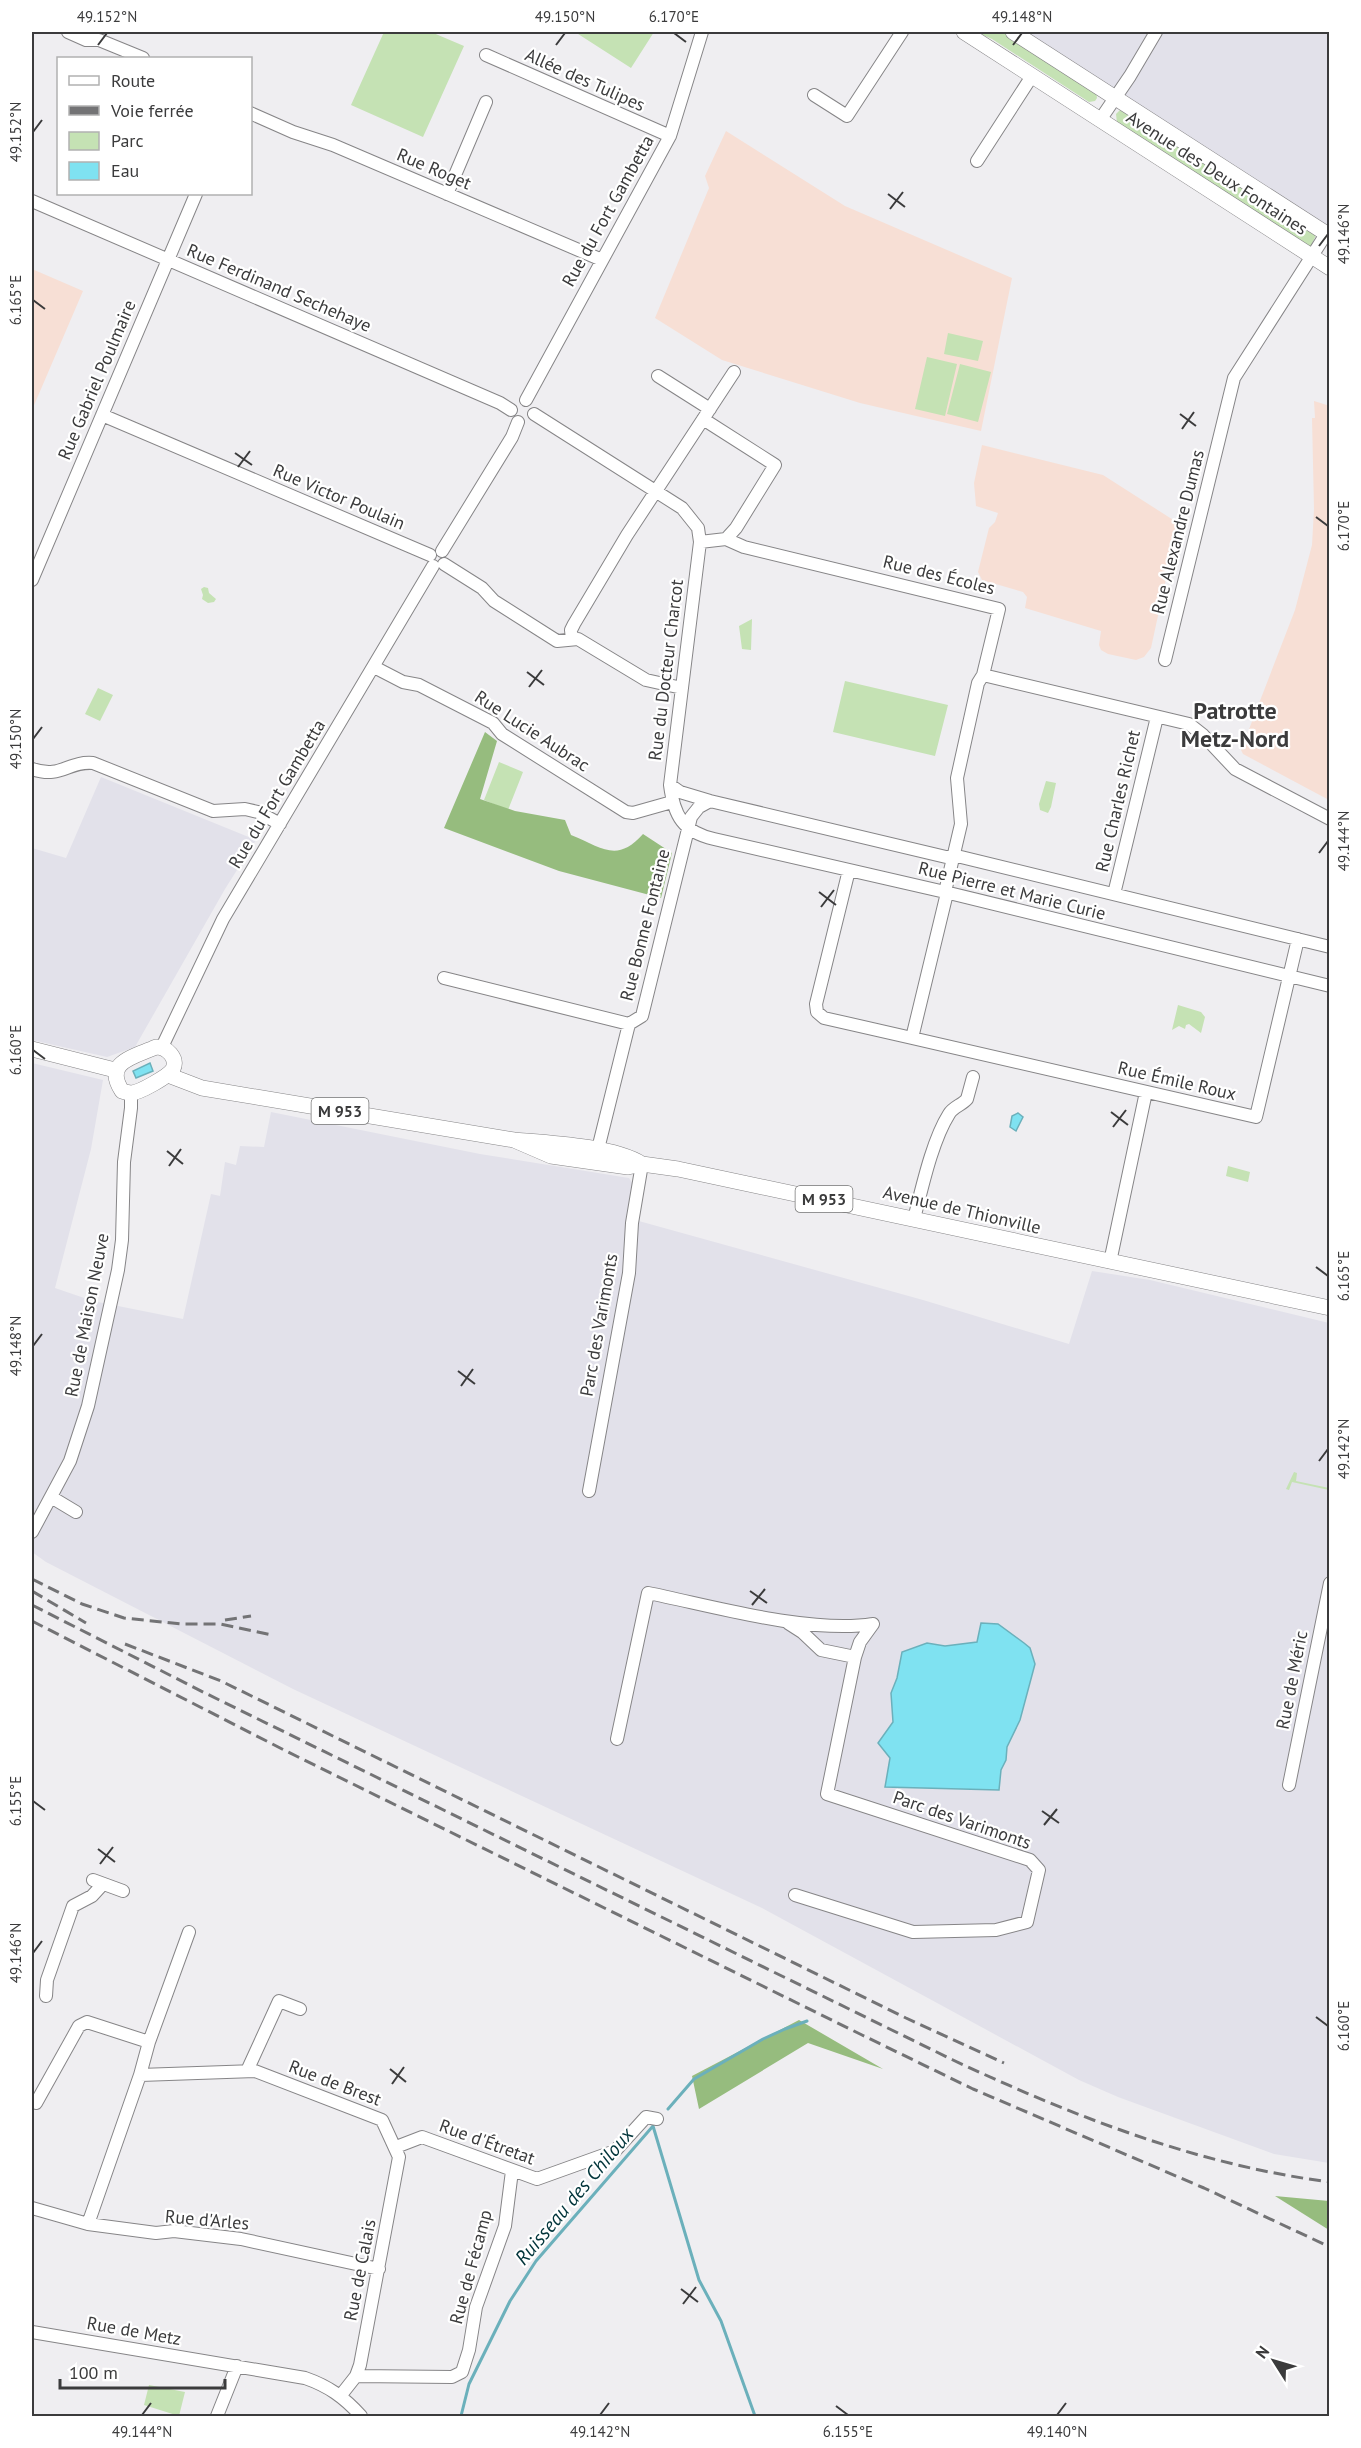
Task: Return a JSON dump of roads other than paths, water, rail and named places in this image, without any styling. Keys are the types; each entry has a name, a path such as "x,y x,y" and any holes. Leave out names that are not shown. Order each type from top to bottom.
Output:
{"main road":[{"name":"Avenue des Deux Fontaines","path":"964,32 1329,268"},
{"name":"Avenue des Deux Fontaines","path":"1013,32 1328,235"},
{"path":"156,1047 162,1047 174,1059 173,1068 168,1076 131,1093 122,1091 116,1082 116,1070 120,1064 156,1047"},
{"path":"32,1049 116,1070"},
{"name":"Avenue de Thionville","path":"168,1076 202,1088 514,1140 551,1156 596,1157 628,1167 642,1164 678,1169 1329,1308"},
{"name":"Avenue de Thionville","path":"1273,1297 1295,1308 1329,1318"}],"street":[{"path":"70,32 86,40 99,40 141,57"},
{"name":"Rue du Fort Gambetta","path":"526,400 670,136 702,32"},
{"path":"814,95 847,116 902,32"},
{"path":"1115,98 1156,32"},
{"name":"Allée des Tulipes","path":"486,55 670,136"},
{"path":"978,161 1032,76"},
{"name":"Avenue des Deux Fontaines","path":"1100,120 1115,98"},
{"path":"447,194 486,102"},
{"name":"Rue Roget","path":"252,114 293,132 333,145 602,260"},
{"name":"Rue Gabriel Poulmaire","path":"32,580 196,195"},
{"name":"Rue Ferdinand Sechehaye","path":"32,203 500,402 510,410"},
{"name":"Avenue des Deux Fontaines","path":"1313,257 1328,235"},
{"name":"Rue Alexandre Dumas","path":"1166,660 1234,378 1313,257"},
{"path":"572,639 571,630 574,624 655,491 734,372"},
{"path":"658,376 775,465 736,528 726,539"},
{"path":"534,414 529,421 519,422 512,418 510,410 516,401 526,400 532,404 534,414 682,508 698,528 700,542"},
{"name":"Rue Victor Poulain","path":"102,415 437,559 482,588 494,601 556,641 572,639 585,642 646,680 682,688"},
{"name":"Rue du Fort Gambetta","path":"162,1047 223,919 519,422"},
{"name":"Rue des Écoles","path":"700,542 726,539 744,547 999,609 983,675"},
{"name":"Rue du Docteur Charcot","path":"672,802 670,785 700,542"},
{"name":"Rue Lucie Aubrac","path":"374,667 403,682 419,685 492,723 502,734 626,812 633,813 672,802"},
{"path":"912,1038 962,814 957,778 978,683 983,675 1189,724 1203,735 1235,769 1329,819"},
{"name":"Rue Charles Richet","path":"1114,894 1156,717"},
{"path":"32,769 43,773 57,772 83,762 93,763 213,811 245,809 258,812 280,824"},
{"name":"Rue Pierre et Marie Curie","path":"670,785 680,792 710,801 946,857 953,856 1329,947"},
{"path":"687,828 691,817 699,807 710,801"},
{"path":"672,802 687,828"},
{"name":"Rue Pierre et Marie Curie","path":"687,828 698,835 946,892 1329,986"},
{"name":"Rue Bonne Fontaine","path":"629,1024 642,1017 687,828"},
{"name":"Rue Émile Roux","path":"849,870 816,1004 817,1012 824,1018 1256,1117 1298,939"},
{"path":"444,978 629,1024 596,1157"},
{"path":"914,1219 925,1175 944,1124 953,1108 967,1099 973,1077"},
{"path":"1110,1262 1146,1092"},
{"name":"Rue de Maison Neuve","path":"32,1532 70,1461 80,1433 118,1270 122,1240 124,1162 131,1093"},
{"name":"Parc des Varimonts","path":"589,1491 630,1273 633,1223 642,1164"},
{"path":"51,1497 76,1512"},
{"name":"Rue de Méric","path":"1289,1785 1329,1583"},
{"name":"Parc des Varimonts","path":"616,1739 648,1593 785,1620 852,1627 873,1624 860,1642 855,1657 827,1794 1030,1860 1039,1870 1027,1922 996,1930 913,1932 795,1895"},
{"name":"Parc des Varimonts","path":"785,1620 802,1632 820,1650 855,1657"},
{"path":"46,1996 46,1980 73,1906 92,1896 98,1882 123,1891"},
{"path":"88,2224 140,2075 149,2042 189,1932"},
{"path":"247,2071 279,2001 300,2009"},
{"path":"32,2101 36,2103 79,2025 87,2022 149,2042"},
{"name":"Rue de Brest","path":"140,2075 255,2071 382,2120 396,2147"},
{"name":"Rue d'Étretat","path":"396,2147 422,2137 537,2179 615,2151 646,2117 657,2119"},
{"name":"Rue de Calais","path":"341,2396 356,2376 360,2365 399,2157 396,2147"},
{"name":"Rue de Fécamp","path":"356,2376 452,2377 462,2372 469,2350 476,2307 505,2226 512,2171"},
{"name":"Rue d'Arles","path":"32,2208 88,2224 156,2233 174,2231 241,2239 379,2269"},
{"name":"Rue de Metz","path":"32,2332 305,2378 324,2385 341,2396 361,2416"},
{"path":"217,2416 237,2366"}],"water":[{"path":"150,1063 153,1071 136,1078 133,1071"},
{"path":"1018,1113 1023,1117 1016,1131 1010,1127 1012,1116"},
{"path":"981,1623 998,1624 1024,1643 1030,1648 1035,1664 1020,1720 1007,1747 999,1790 885,1787 890,1758 878,1743 893,1722 891,1693 897,1678 902,1652 927,1643 945,1646 977,1642"}],"waterway":[{"path":"668,2109 694,2079 763,2039 807,2021"},
{"path":"653,2126 699,2280 721,2321 755,2416"},
{"name":"Ruisseau des Chiloux","path":"461,2416 469,2384 510,2301 536,2261 653,2126"}],"railway":[{"path":"32,1579 82,1604 124,1618 182,1624 220,1624 272,1635"},
{"path":"32,1591 86,1623"},
{"path":"32,1605 205,1693 998,2081 1090,2119 1184,2151 1232,2164 1330,2182"},
{"path":"225,1620 251,1616"},
{"path":"32,1621 286,1751 973,2089 1204,2188 1330,2247"},
{"path":"125,1644 221,1681 906,2018 1004,2063"}],"district":[{"name":"Patrotte Metz-Nord","path":"1235,725"}]}
